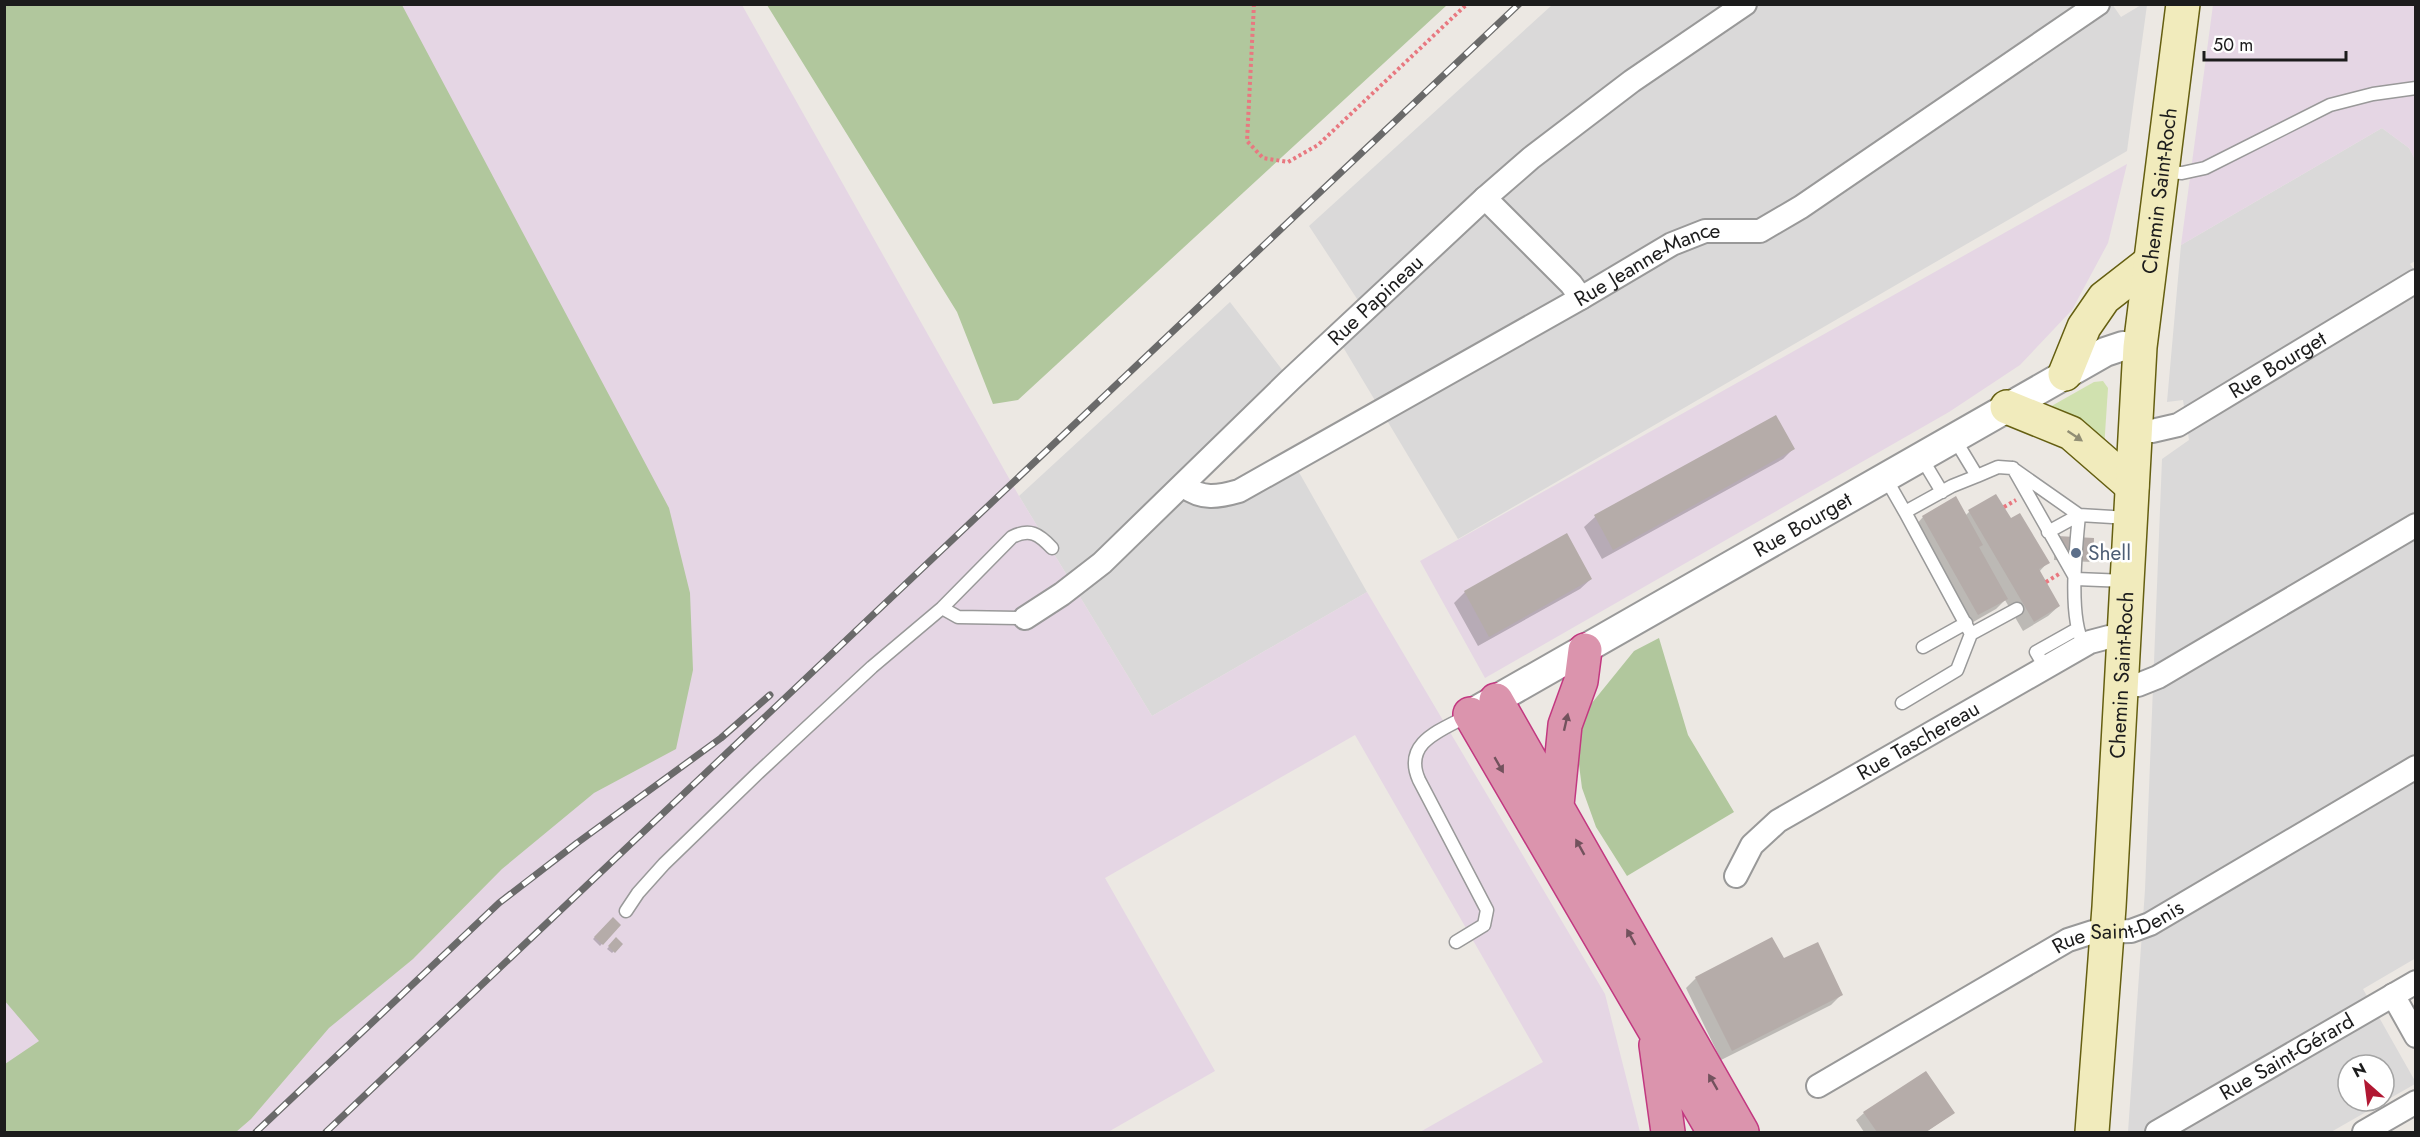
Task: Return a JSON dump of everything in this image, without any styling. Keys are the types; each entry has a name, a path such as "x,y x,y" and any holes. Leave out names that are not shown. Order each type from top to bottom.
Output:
{"highway":[{"path":"1557,805 1565,725 1581,681 1586,650"},
{"path":"1483,707 1557,805 1742,1132"},
{"path":"1483,707 1655,1032 1714,1132"},
{"path":"1655,1032 1668,1132"}],"main road":[{"name":"Chemin Saint-Roch","path":"2092,1132 2107,932 2140,347 2183,4"},
{"path":"2065,374 2084,327 2104,298 2149,263"},
{"path":"2007,407 2072,433 2132,486"}],"street":[{"name":"Rue Papineau","path":"1025,618 1095,568 1184,486 1290,380 1485,198 1584,117 1745,4"},
{"name":"Rue Jeanne-Mance","path":"1184,486 1193,493 1210,498 1239,491 1690,235 1714,230 1760,231 1776,223 2098,4"},
{"path":"1485,198 1571,284 1581,298"},
{"name":"Rue Bourget","path":"2136,430 2152,431 2178,425 2415,281"},
{"name":"Rue Bourget","path":"1483,707 2110,349 2123,346 2140,347"},
{"path":"2122,686 2138,686 2158,677 2415,525"},
{"name":"Rue Taschereau","path":"1736,876 1752,845 1778,821 2045,667 2080,637 2124,637"},
{"name":"Rue Saint-Denis","path":"1818,1086 2068,940 2093,932 2131,931 2150,924 2415,767"},
{"name":"Rue Saint-Gérard","path":"2157,1132 2415,982"},
{"path":"2393,995 2415,1036"},
{"path":"2364,1132 2415,1102"}],"lane":[{"path":"2161,172 2182,173 2205,168 2330,105 2362,96 2415,88"},
{"path":"1954,438 1977,477"},
{"path":"1922,457 1942,492"},
{"path":"1905,512 1942,492 1998,467 2012,468 2079,515 2130,519"},
{"path":"2012,468 2076,579"},
{"path":"1885,477 1968,629 1957,670 1902,703"},
{"path":"2049,532 2079,515"},
{"path":"2079,515 2076,579 2080,637"},
{"path":"626,911 638,893 664,864 873,667 942,608 1012,537 1023,532 1033,532 1043,537 1052,548"},
{"path":"2076,579 2127,581"},
{"path":"942,608 958,617 1025,618"},
{"path":"1923,647 2017,609"},
{"path":"1456,942 1484,925 1486,910 1419,780 1414,761 1425,741 1483,707"}],"path":[{"path":"1254,4 1247,141 1263,158 1288,162 1318,145 1467,4"}],"shaded area":[{"path":"5,4 742,5 1019,496 1152,716 1367,592 1605,994 1640,1132 1420,1132 1543,1062 1355,735 1105,878 1215,1071 1108,1132 5,1132"},
{"path":"2112,4 2121,17 2141,5 2147,5 2127,151 1458,539 1337,337 1365,311 1309,226 1552,5"},
{"path":"2213,5 2415,5 2415,160 2409,148 2382,128 2181,245"},
{"path":"2382,128 2409,148 2416,161 2415,261 2410,264 2416,272 2416,958 2363,989 2415,1084 2396,1095 2396,1053 2336,1053 2336,1113 2364,1113 2331,1132 2128,1132 2145,890 2162,459 2189,440 2183,400 2167,402 2181,245"},
{"path":"2127,164 2108,243 2072,310 2020,365 1949,412 1485,678 1420,561"},
{"path":"1230,302 1290,380 1184,486 1218,500 1292,460 1367,592 1152,716 1019,496"}],"green space":[{"path":"5,4 402,5 669,508 690,593 693,670 676,749 594,793 502,869 413,959 329,1028 251,1119 236,1132 5,1132 5,1064 39,1041 4,1000"},
{"path":"767,5 1447,5 1018,400 993,404 957,312"},
{"path":"2103,381 2108,388 2104,449 2048,408 2094,382"},
{"path":"1659,638 1688,735 1734,812 1627,876 1596,827 1582,788 1577,749 1583,714 1634,651"}],"building":[{"path":"1776,415 1795,449 1613,550 1594,515"},
{"path":"1996,494 2011,518 2020,513 2050,563 2039,569 2060,606 2034,622 1968,510"},
{"path":"1956,496 1983,545 1979,547 2008,599 1978,615 1922,516"},
{"path":"1567,533 1592,579 1489,637 1464,591"},
{"path":"2057,536 2094,538 2093,561 2055,558"},
{"path":"613,917 621,925 603,945 594,937"},
{"path":"616,937 623,944 615,953 608,946"},
{"path":"1772,937 1784,958 1818,942 1843,995 1732,1051 1695,977"},
{"path":"1926,1071 1955,1113 1926,1132 1877,1132 1863,1112"}],"railway":[{"path":"326,1132 1519,4"},
{"path":"256,1132 499,903 721,738 770,695"}],"place":[{"name":"Shell","path":"2076,553"}]}
